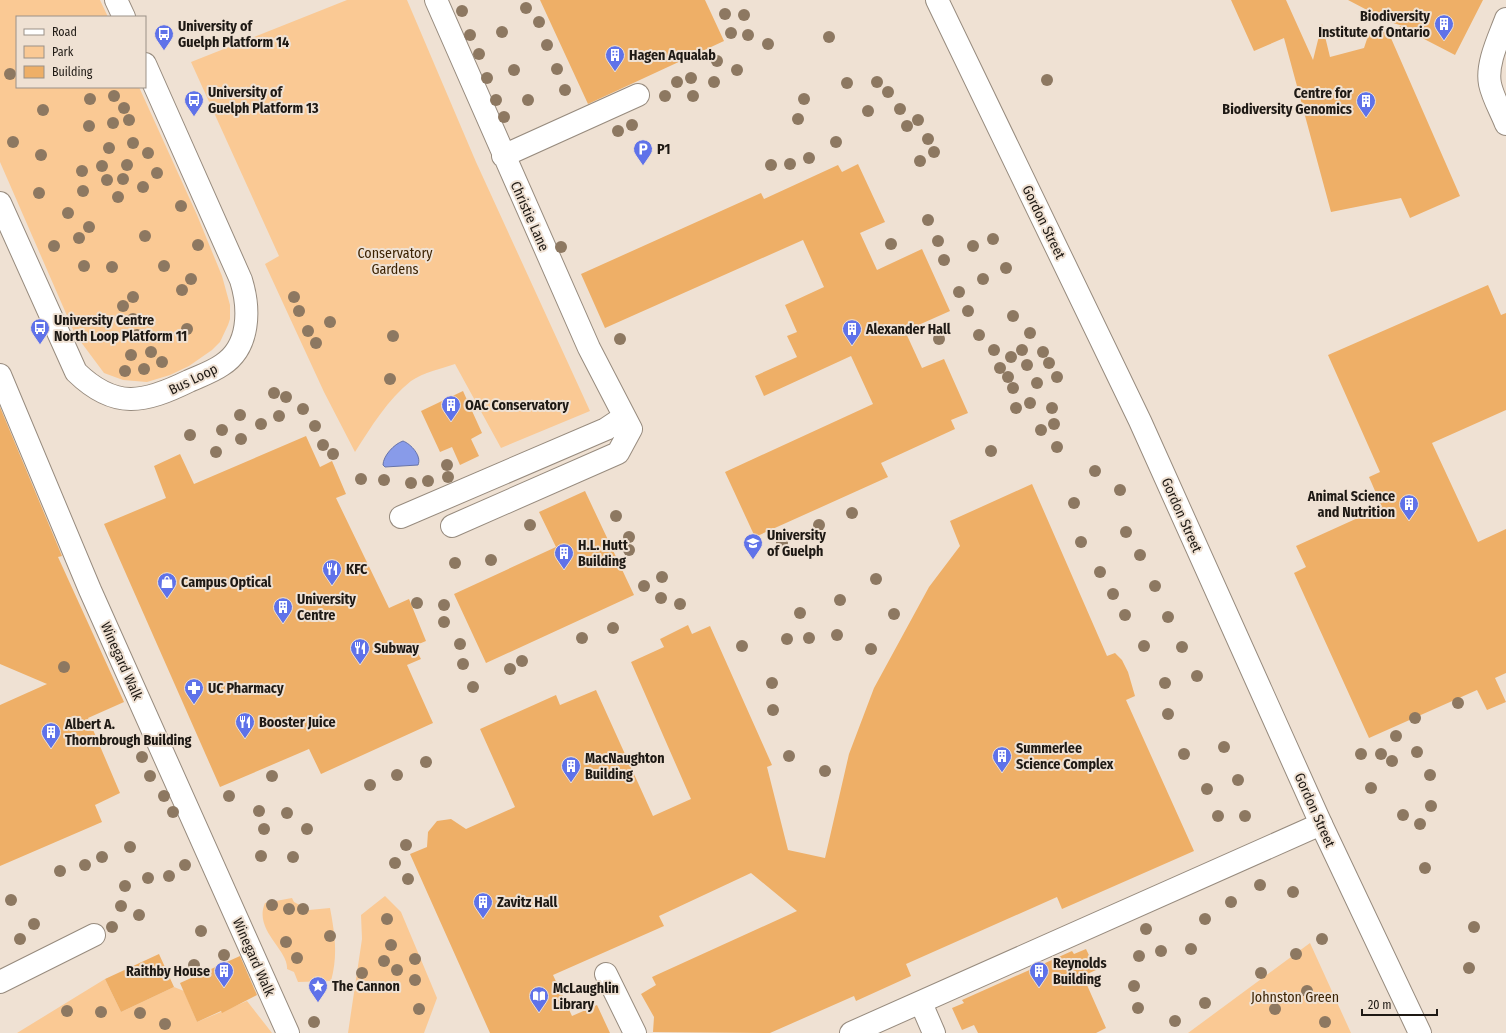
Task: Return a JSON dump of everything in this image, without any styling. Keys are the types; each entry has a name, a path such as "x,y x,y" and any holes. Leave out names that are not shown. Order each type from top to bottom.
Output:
{"street":[{"path":"116,0 124,16"},
{"name":"Christie Lane","path":"436,0 503,156 589,348 628,423"},
{"name":"Gordon Street","path":"937,0 1140,421 1321,824 1420,1033"},
{"path":"1506,19 1491,64 1489,78 1492,91 1506,124"},
{"name":"Bus Loop","path":"0,203 76,372 92,386 110,395 123,398 151,397 165,393 222,366 231,358 244,336 246,321 246,295 241,280 146,66"},
{"path":"503,156 638,95"},
{"name":"Winegard Walk","path":"0,375 90,590 288,1033"},
{"path":"401,517 606,429 628,423"},
{"path":"452,526 618,453 628,423"},
{"path":"851,1033 1321,824"},
{"path":"0,982 94,934"},
{"path":"606,974 635,1033"},
{"path":"921,1003 934,1033"}],"green space":[{"path":"0,0 100,0 108,16 16,16 16,88 139,88 197,215 222,276 230,305 230,319 220,342 212,350 189,366 170,375 147,382 123,380 104,373 75,334 0,162"},
{"name":"Conservatory Gardens","path":"347,0 407,0 476,162 590,411 501,448 455,364 421,375 403,388 380,414 355,452 324,392 265,264 279,256 191,62"},
{"path":"385,896 401,912 437,998 424,1033 348,1033 362,939 361,915"},
{"path":"292,898 294,902 309,910 330,908 335,945 331,981 298,982 294,972 287,969 283,954 267,931 263,913 265,903"},
{"name":"Johnston Green","path":"1310,943 1351,1033 1188,1033"},
{"path":"105,979 121,1012 174,987 184,991 197,1022 247,1001 272,1033 17,1033"}],"water":[{"path":"403,441 417,454 419,462 418,465 385,467 383,462 387,454 396,445"}],"building":[{"name":"Hagen Aqualab","path":"540,0 705,0 724,41 588,104"},
{"name":"Centre for Biodiversity Genomics","path":"1231,0 1286,0 1313,60 1322,24 1330,57 1364,48 1369,33 1387,29 1460,196 1410,218 1401,198 1331,212 1284,38 1254,51"},
{"name":"Biodiversity Institute of Ontario","path":"1348,0 1483,0 1455,55 1399,26 1403,26 1390,22"},
{"name":"Alexander Hall","path":"858,164 885,222 860,233 877,270 922,249 950,311 905,331 922,368 944,359 968,413 951,420 955,429 881,463 888,477 755,537 725,472 873,404 851,356 764,396 755,376 797,357 787,336 797,332 785,305 824,287 803,240 605,328 581,274 761,193 764,199 838,165 842,172"},
{"name":"Animal Science and Nutrition","path":"1488,285 1501,315 1506,313 1506,410 1432,443 1478,542 1506,529 1506,673 1495,678 1506,702 1487,710 1477,690 1369,738 1294,573 1306,567 1296,546 1382,507 1369,477 1380,472 1328,355"},
{"name":"OAC Conservatory","path":"463,391 482,433 471,439 479,456 460,465 452,447 440,452 421,411"},
{"path":"0,407 62,556 58,557 124,702 88,718 120,793 95,805 102,822 0,866 0,705 47,684 0,664"},
{"name":"University Centre","path":"306,436 320,467 332,461 346,494 336,498 389,608 409,599 426,641 414,646 421,659 407,665 433,723 321,774 309,749 220,787 104,524 166,498 154,466 180,454 194,484"},
{"name":"Summerlee Science Complex","path":"1032,484 1107,656 1115,653 1122,660 1128,672 1135,696 1126,700 1194,851 1062,909 1057,897 906,964 911,976 856,1001 854,996 770,1033 653,1032 654,1017 641,994 656,985 652,977 797,911 751,873 659,916 664,926 553,975 572,1016 597,1005 610,1033 490,1033 410,854 427,847 428,832 437,821 451,819 466,829 515,807 480,729 556,695 560,705 596,690 653,816 691,799 631,662 664,647 660,639 688,625 692,634 710,626 772,765 767,767 788,850 825,858 849,754 874,688 929,587 960,546 950,521"},
{"name":"H.L. Hutt Building","path":"585,491 634,595 486,663 454,594 556,547 539,512"},
{"name":"Reynolds Building","path":"1086,949 1096,970 1083,976 1106,1028 1096,1033 978,1033 974,1025 962,1030 952,1008 964,1003 962,1000 1072,951 1074,954"},
{"path":"159,954 174,987 121,1012 105,979"},
{"name":"Raithby House","path":"240,956 257,995 222,1013 221,1011 197,1022 180,983"}],"place":[{"name":"Biodiversity Institute of Ontario","path":"1444,41"},
{"name":"University of Guelph Platform 14","path":"164,51"},
{"name":"Hagen Aqualab","path":"615,72"},
{"name":"University of Guelph Platform 13","path":"194,117"},
{"name":"Centre for Biodiversity Genomics","path":"1366,118"},
{"name":"P1","path":"643,166"},
{"name":"University Centre North Loop Platform 11","path":"40,345"},
{"name":"Alexander Hall","path":"852,346"},
{"name":"OAC Conservatory","path":"451,422"},
{"name":"Animal Science and Nutrition","path":"1409,521"},
{"name":"University of Guelph","path":"753,560"},
{"name":"H.L. Hutt Building","path":"564,570"},
{"name":"KFC","path":"332,586"},
{"name":"Campus Optical","path":"167,599"},
{"name":"University Centre","path":"283,624"},
{"name":"Subway","path":"360,665"},
{"name":"UC Pharmacy","path":"194,705"},
{"name":"Booster Juice","path":"245,739"},
{"name":"Albert A. Thornbrough Building","path":"51,749"},
{"name":"Summerlee Science Complex","path":"1002,773"},
{"name":"MacNaughton Building","path":"571,783"},
{"name":"Zavitz Hall","path":"483,919"},
{"name":"Raithby House","path":"224,988"},
{"name":"Reynolds Building","path":"1039,988"},
{"name":"The Cannon","path":"318,1003"},
{"name":"McLaughlin Library","path":"539,1013"}]}
